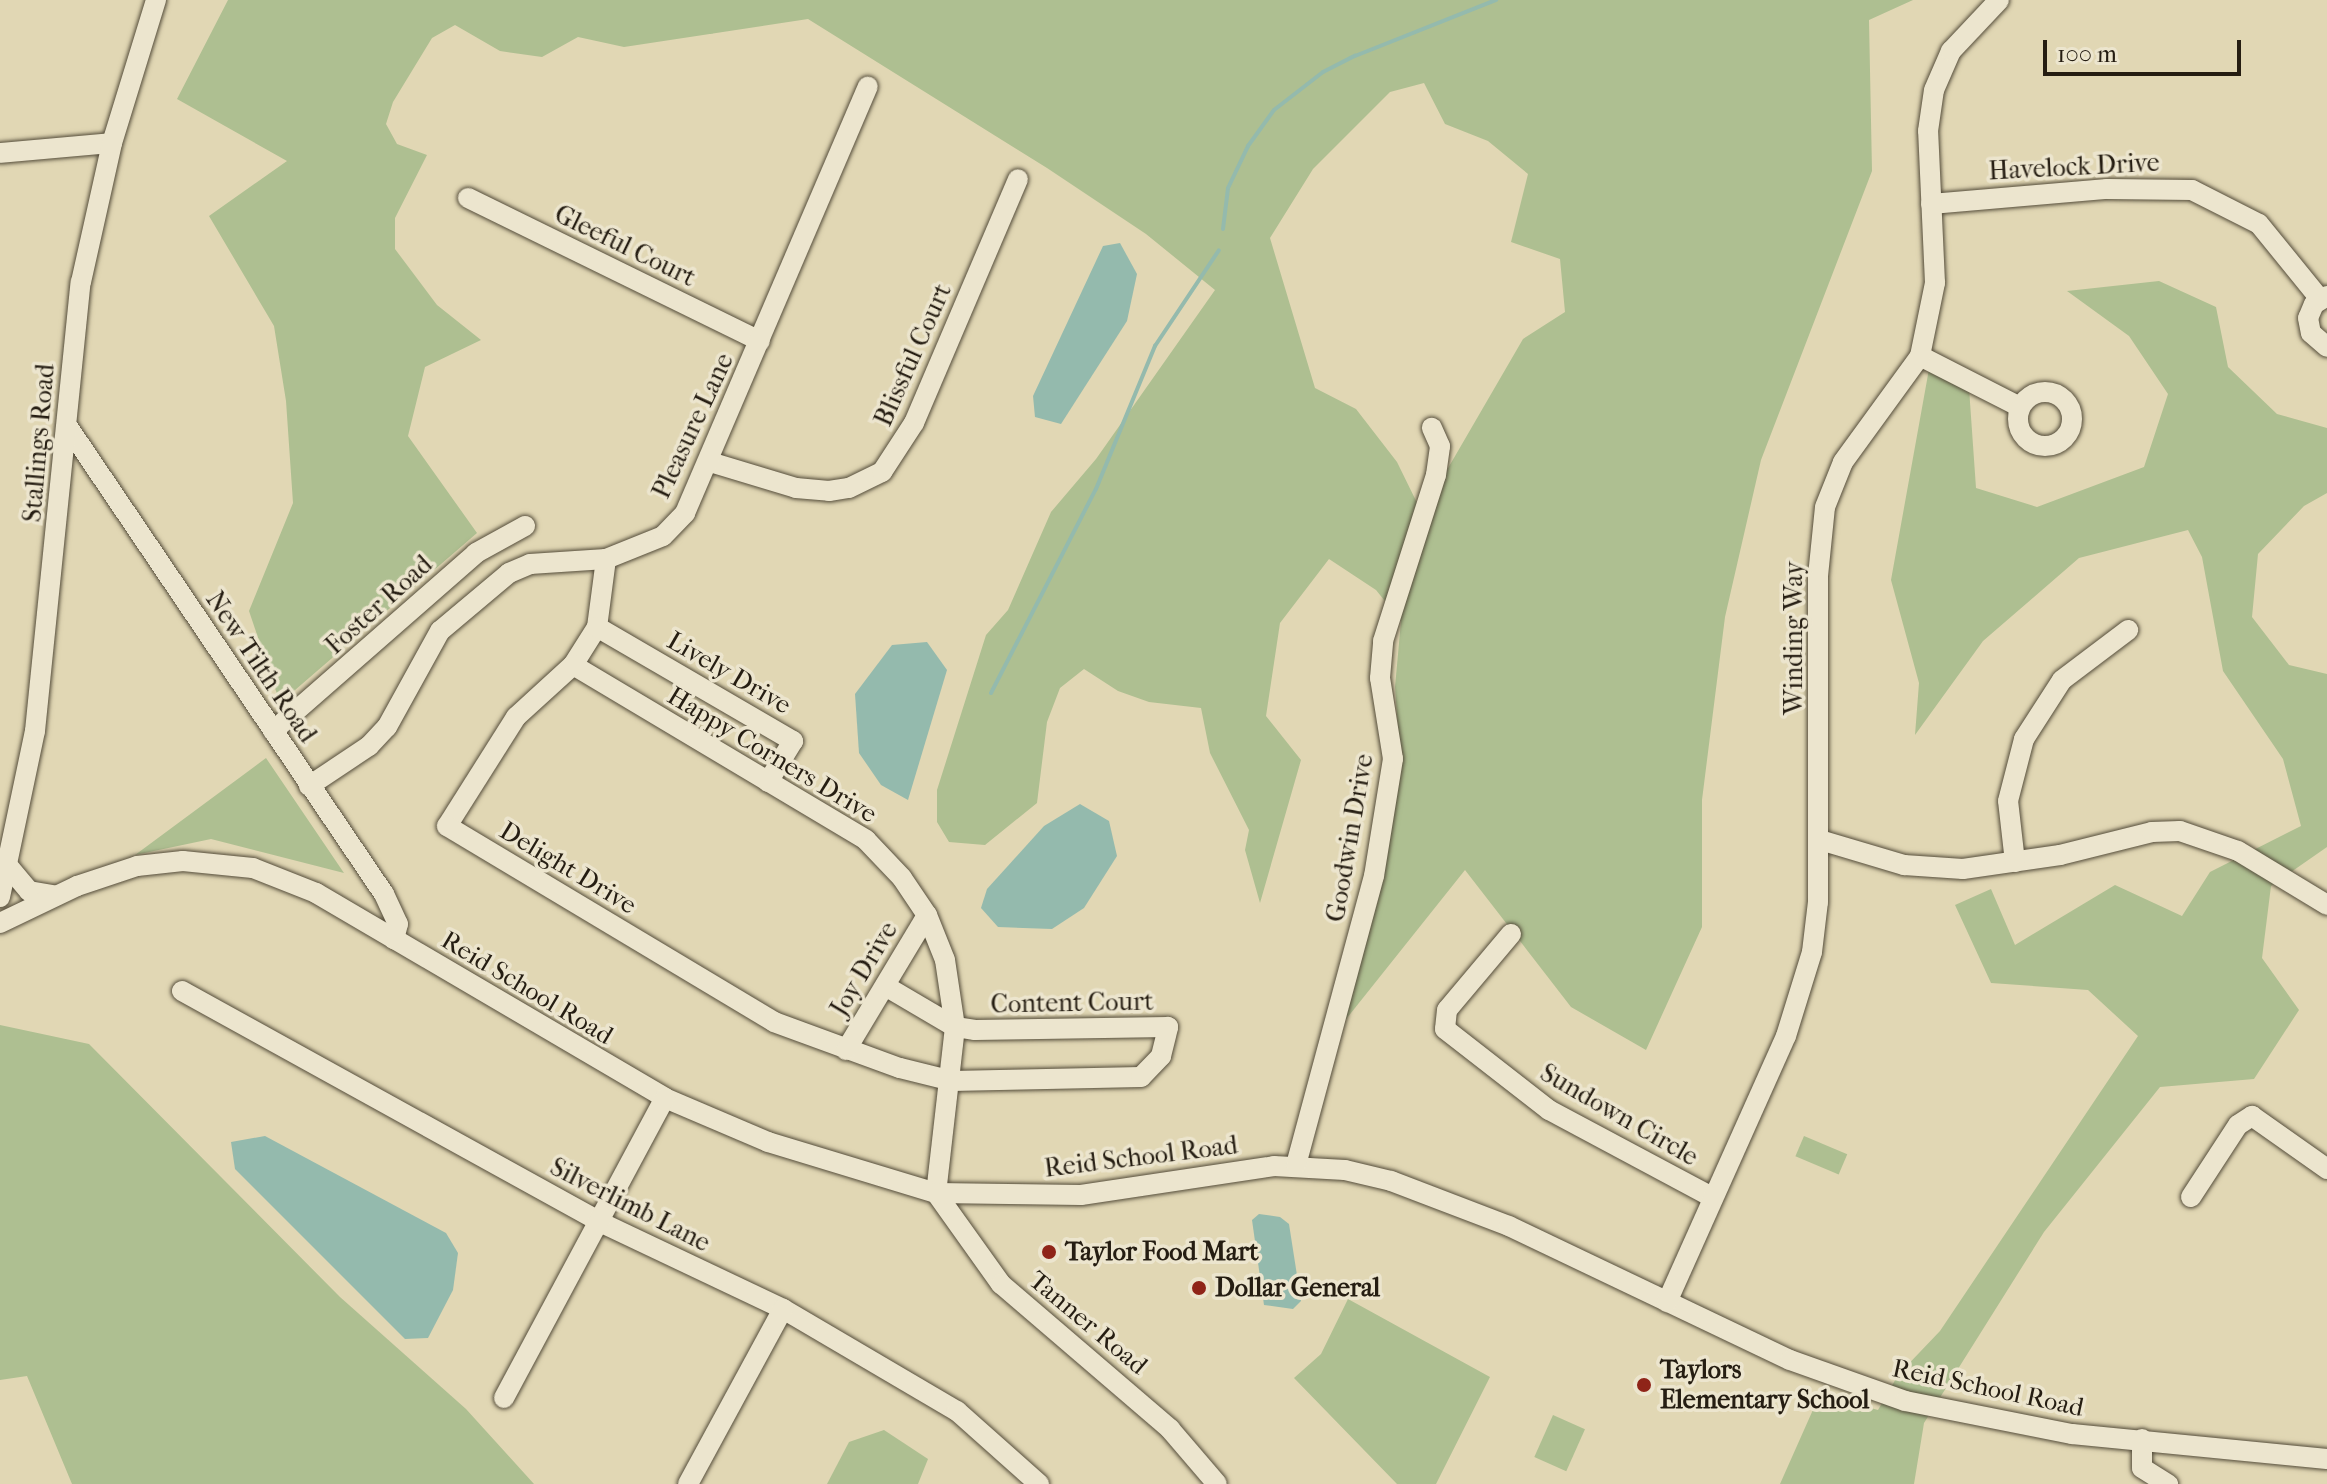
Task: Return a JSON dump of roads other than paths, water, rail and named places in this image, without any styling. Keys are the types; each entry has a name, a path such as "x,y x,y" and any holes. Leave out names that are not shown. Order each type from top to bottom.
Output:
{"street":[{"name":"Stallings Road","path":"0,897 35,731 81,282 112,143 156,0"},
{"name":"Winding Way","path":"1667,1302 1802,989 1816,925 1820,840 1818,576 1825,507 1843,462 1920,356 1935,283 1928,131 1934,90 1960,39 1999,0"},
{"name":"Pleasure Lane","path":"309,786 369,746 387,727 424,655 474,599 530,564 606,559 663,536 685,513 710,462 868,87"},
{"path":"0,153 112,143"},
{"name":"Blissful Court","path":"710,462 796,488 829,491 849,488 882,472 914,423 1018,179"},
{"name":"Havelock Drive","path":"1931,204 2107,189 2192,190 2259,224 2324,297 2310,311 2309,326 2315,339 2327,347"},
{"name":"Gleeful Court","path":"468,198 760,341"},
{"path":"1920,356 2020,407"},
{"name":"New Tilth Road","path":"68,427 395,911 394,939"},
{"name":"Goodwin Drive","path":"1296,1165 1374,876 1393,759 1380,678 1382,652 1395,590 1436,475 1440,446 1432,428"},
{"name":"Foster Road","path":"273,731 476,553 525,526"},
{"name":"Delight Drive","path":"606,559 597,627 573,665 516,717 447,826 774,1022 846,1050 952,1081"},
{"name":"Lively Drive","path":"597,627 793,741 768,782"},
{"path":"2015,862 2008,801 2024,739 2062,680 2128,630"},
{"name":"Happy Corners Drive","path":"573,665 866,840 927,915 945,960 955,1027 952,1081 936,1193"},
{"path":"1820,840 1923,868 2015,862 2143,833 2180,831 2238,851 2327,905"},
{"name":"Reid School Road","path":"0,923 56,896 137,866 183,861 230,864 295,883 665,1098 768,1142 936,1193 1081,1195 1296,1165 1345,1170 1423,1192 1509,1226 1790,1360 1905,1401 2072,1434 2327,1459"},
{"path":"8,866 29,891 56,896"},
{"name":"Joy Drive","path":"846,1050 927,915"},
{"name":"Sundown Circle","path":"1511,934 1447,1010 1445,1029 1549,1110 1712,1197"},
{"name":"Content Court","path":"885,986 955,1027 1168,1027 1161,1056 1141,1077 952,1081"},
{"name":"Silverlimb Lane","path":"182,991 602,1223 783,1309 957,1411 1039,1484"},
{"path":"504,1398 602,1223 665,1098"},
{"path":"2191,1197 2238,1125 2252,1116 2327,1169"},
{"name":"Tanner Road","path":"936,1193 1001,1284 1170,1429 1217,1484"},
{"path":"688,1484 783,1309"},
{"path":"2142,1439 2140,1476 2168,1484"}],"water":[{"path":"1120,243 1137,274 1127,321 1061,424 1035,417 1033,396 1103,246"},
{"path":"927,642 947,670 908,800 881,785 859,753 855,694 892,645"},
{"path":"1080,804 1109,821 1117,856 1084,908 1052,929 998,927 981,908 987,889 1044,826"},
{"path":"265,1136 446,1233 458,1253 453,1290 428,1338 405,1339 235,1169 231,1142"},
{"path":"1259,1214 1280,1217 1289,1224 1301,1301 1293,1309 1264,1305 1252,1220"}],"waterway":[{"path":"1223,229 1228,188 1248,146 1274,110 1323,72 1355,56 1496,0"},
{"path":"991,693 1096,489 1155,346 1219,250"}],"place":[{"name":"Taylor Food Mart","path":"1049,1252"},
{"name":"Dollar General","path":"1199,1288"},
{"name":"Taylors Elementary School","path":"1644,1385"}]}
